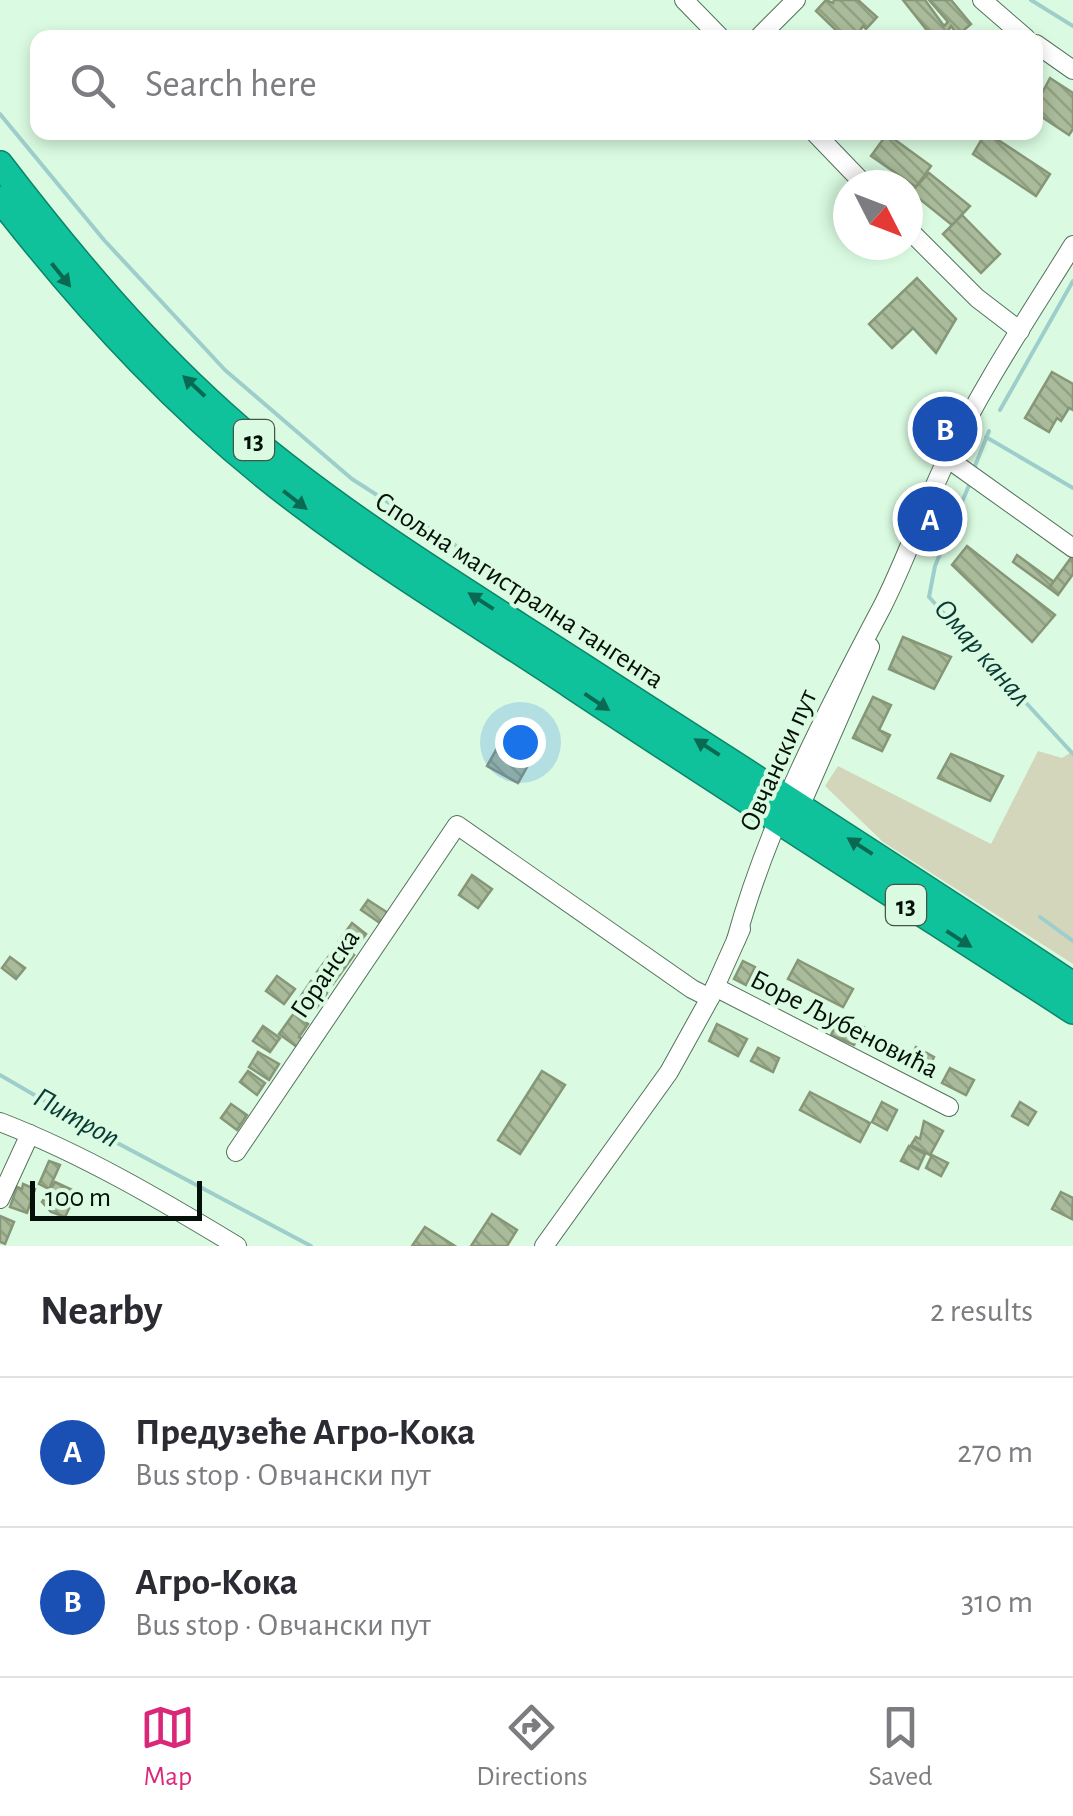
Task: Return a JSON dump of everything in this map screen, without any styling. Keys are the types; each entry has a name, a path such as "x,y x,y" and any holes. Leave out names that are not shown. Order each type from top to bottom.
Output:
{"highway":[{"name":"Спољна магистрална тангента","path":"0,164 75,260 141,334 276,458 375,532 1073,1012"},
{"name":"Спољна магистрална тангента","path":"0,199 75,293 133,356 194,416 272,482 384,564 789,815 1073,985"}],"street":[{"path":"684,0 713,30"},
{"path":"766,30 796,0"},
{"path":"982,0 1017,30"},
{"path":"1043,49 1073,70"},
{"path":"822,140 851,170"},
{"path":"923,244 977,298 1020,331"},
{"name":"Овчански пут","path":"544,1246 660,1085 712,993 736,940 751,886 871,647 881,608 947,458 1073,246"},
{"path":"947,458 1073,548"},
{"name":"Боре Љубеновића","path":"457,825 692,989 712,993 949,1107"},
{"name":"Горанска","path":"236,1152 457,825"},
{"path":"0,1122 132,1185 237,1246"},
{"path":"0,1199 30,1134"}],"green space":[{"path":"1038,751 1062,758 1073,751 1073,964 883,842 825,786 838,766 991,844"}],"building":[{"path":"826,0 858,0 877,17 866,29 863,26 860,30 836,30 816,11"},
{"path":"903,0 925,0 944,26 948,22 929,0 951,0 971,24 964,30 951,26 949,30 927,30"},
{"path":"1050,78 1073,93 1073,129 1069,135 1043,118 1043,91"},
{"path":"883,140 895,140 931,166 923,177 923,170 891,170 871,156"},
{"path":"981,140 998,140 1050,174 1036,196 973,154"},
{"path":"929,173 970,206 952,225 923,202 923,179"},
{"path":"962,215 1000,254 981,273 943,234"},
{"path":"917,278 956,319 936,353 913,328 892,348 869,324"},
{"path":"1052,372 1073,384 1073,410 1069,408 1061,421 1057,418 1049,432 1025,418"},
{"path":"967,546 1055,615 1032,642 952,565"},
{"path":"1017,555 1054,582 1049,588 1013,562"},
{"path":"1073,555 1073,574 1058,595 1049,588"},
{"path":"903,637 951,657 934,689 889,669"},
{"path":"873,697 891,705 879,730 890,735 882,751 853,738"},
{"path":"500,743 531,760 518,783 487,766"},
{"path":"951,754 1003,776 990,801 938,778"},
{"path":"472,875 492,889 478,908 459,895"},
{"path":"368,900 388,913 380,923 361,910"},
{"path":"352,923 366,934 353,951 339,941"},
{"path":"338,944 354,955 333,984 317,972"},
{"path":"10,957 25,968 16,979 2,968"},
{"path":"798,960 853,989 843,1007 788,979"},
{"path":"743,961 755,967 746,985 734,979"},
{"path":"277,976 295,989 284,1004 266,991"},
{"path":"311,981 327,993 317,1007 301,996"},
{"path":"294,1013 308,1024 299,1037 306,1042 300,1049 279,1034"},
{"path":"840,1017 864,1027 854,1045 831,1035"},
{"path":"717,1024 747,1039 738,1056 709,1041"},
{"path":"263,1026 280,1038 270,1052 253,1041"},
{"path":"916,1047 934,1057 925,1075 907,1065"},
{"path":"758,1048 779,1058 773,1072 751,1061"},
{"path":"258,1052 279,1064 269,1080 249,1067"},
{"path":"950,1068 974,1080 966,1095 942,1083"},
{"path":"248,1071 265,1083 257,1095 240,1082"},
{"path":"542,1071 565,1085 520,1154 498,1140"},
{"path":"810,1092 870,1123 860,1142 800,1110"},
{"path":"882,1102 897,1110 887,1130 872,1122"},
{"path":"1020,1102 1036,1112 1028,1125 1012,1116"},
{"path":"231,1104 247,1115 237,1130 221,1118"},
{"path":"924,1121 943,1131 930,1155 911,1145 916,1137 920,1139"},
{"path":"909,1146 925,1154 918,1169 901,1161"},
{"path":"932,1155 948,1163 941,1176 926,1168"},
{"path":"49,1161 60,1165 49,1189 39,1184"},
{"path":"55,1182 77,1192 65,1217 51,1212 42,1202"},
{"path":"23,1184 35,1189 27,1213 10,1207 17,1187 22,1189"},
{"path":"1061,1192 1073,1198 1072,1219 1052,1209"},
{"path":"492,1214 517,1230 507,1246 471,1246"},
{"path":"0,1216 14,1222 5,1244 0,1242"},
{"path":"425,1227 455,1246 412,1246"}],"waterway":[{"path":"1031,0 1073,26"},
{"path":"0,114 104,240 225,370 352,479 564,615"},
{"name":"Омар канал","path":"1000,410 1073,281"},
{"name":"Омар канал","path":"975,466 989,431"},
{"path":"986,437 1073,488"},
{"name":"Омар канал","path":"970,483 935,566 929,597 1073,754"},
{"path":"1040,917 1073,941"},
{"name":"Питроп","path":"0,1075 108,1138 311,1246"}],"place":[{"name":"Агро-Кока","path":"945,429"},
{"name":"Предузеће Агро-Кока","path":"930,519"}]}
